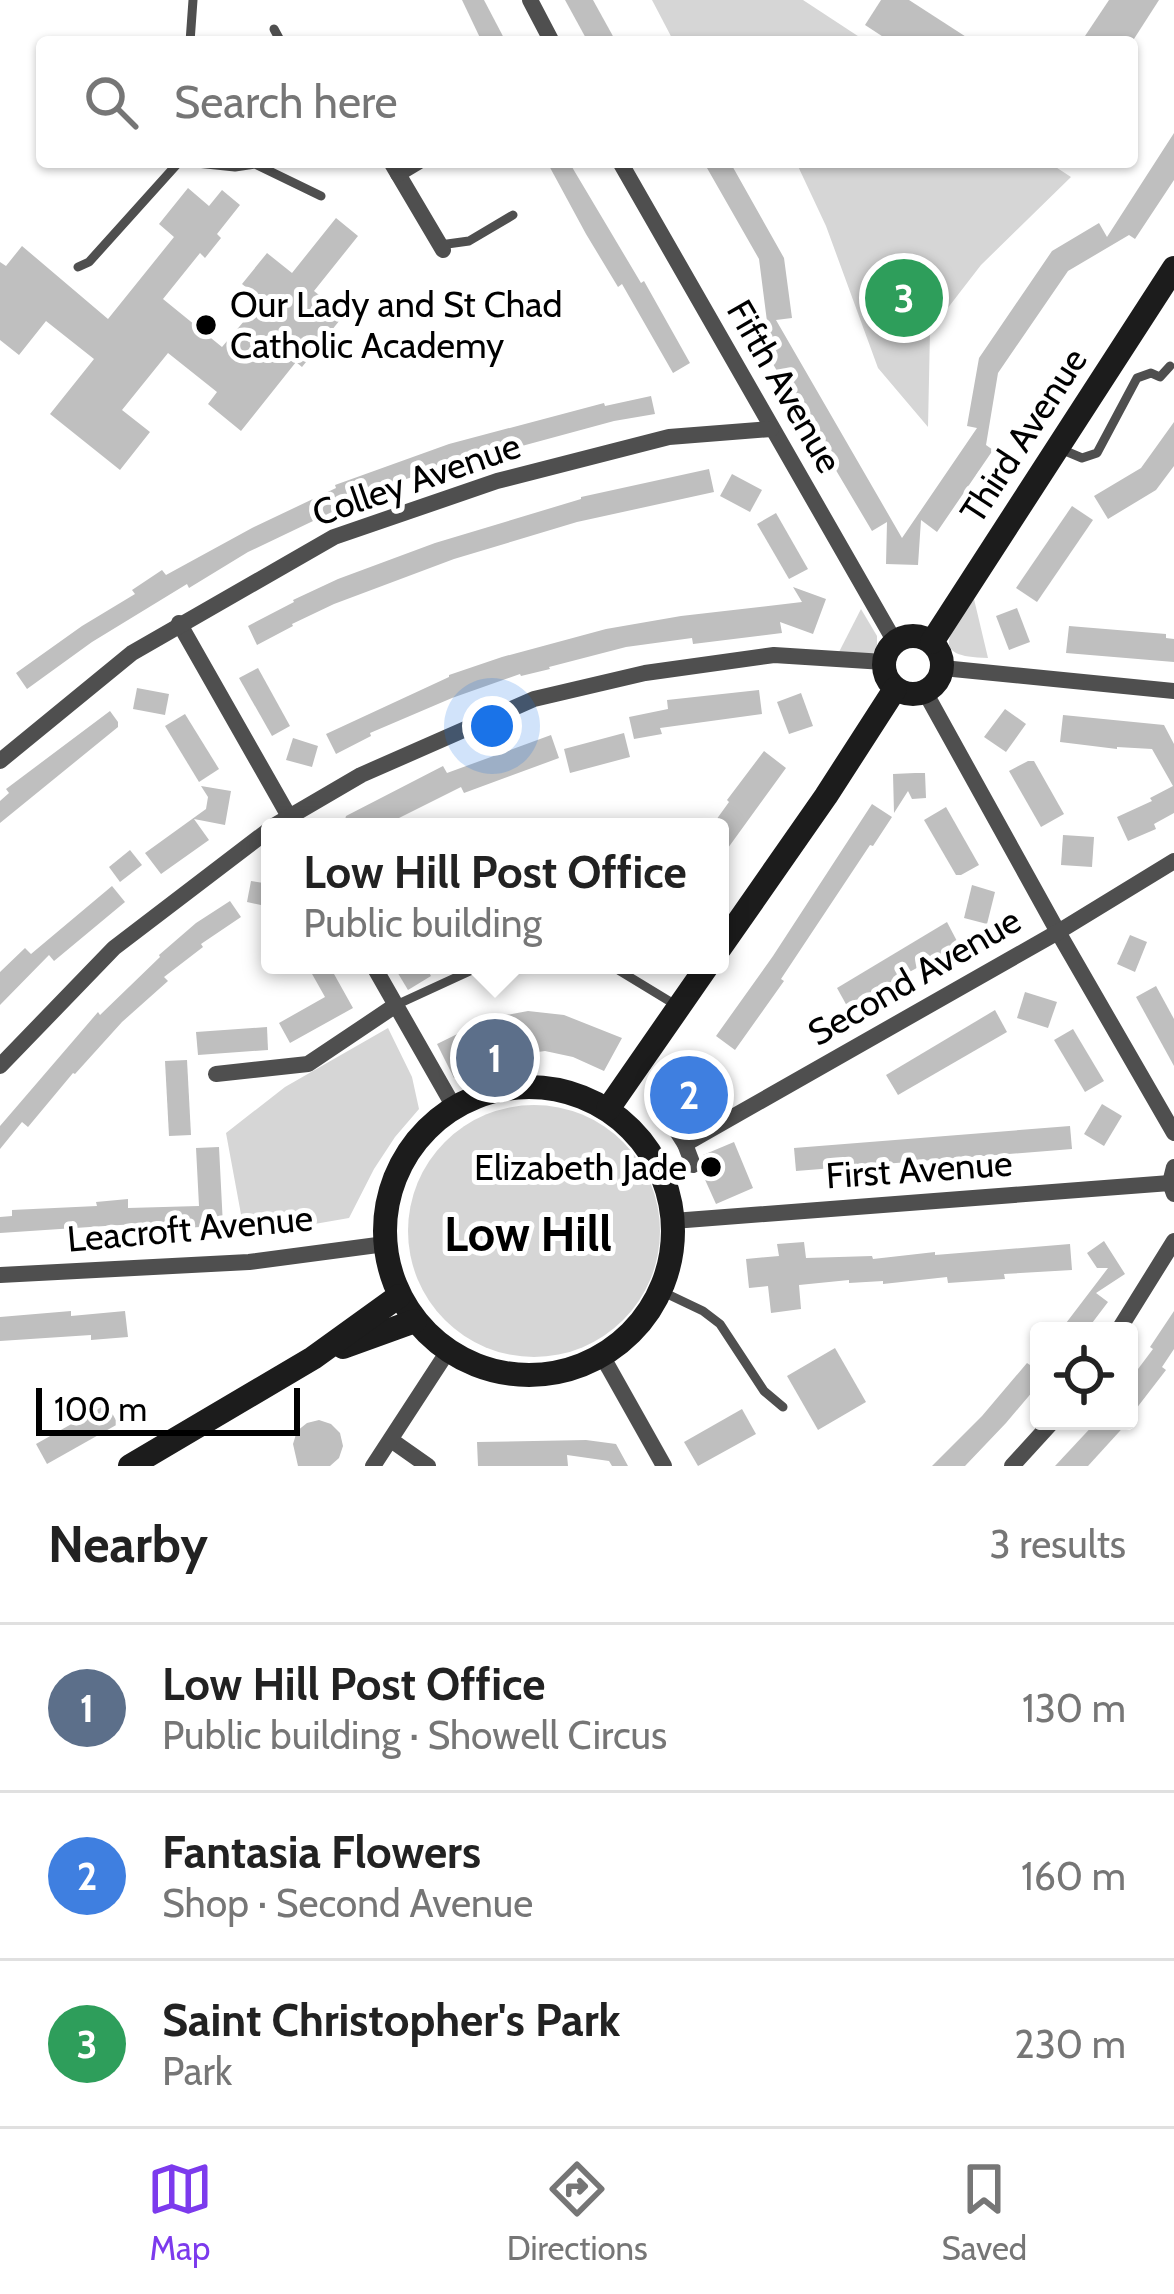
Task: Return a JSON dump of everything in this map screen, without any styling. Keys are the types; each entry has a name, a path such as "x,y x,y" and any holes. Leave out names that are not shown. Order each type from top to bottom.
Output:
{"street":[{"path":"530,0 549,36"},
{"path":"394,168 441,248"},
{"name":"Fifth Avenue","path":"623,168 771,429 889,652"},
{"name":"Third Avenue","path":"932,642 1174,268"},
{"name":"Colley Avenue","path":"0,761 131,653 334,537 497,481 669,437 771,429"},
{"path":"179,623 290,818"},
{"path":"296,818 361,775 451,733 534,699 589,684 774,655 889,652 913,635 932,642 942,658 937,682 925,692 910,694 896,688 889,681 889,652"},
{"path":"943,668 1174,691"},
{"path":"729,934 896,688"},
{"path":"925,692 1174,1132"},
{"path":"0,1066 114,949 261,836"},
{"name":"Second Avenue","path":"685,1144 1174,861"},
{"path":"378,974 454,1107"},
{"path":"608,1109 702,974"},
{"path":"216,1074 308,1064 396,1005"},
{"path":"539,1086 608,1109 651,1152 668,1188 674,1247 652,1309 637,1328 601,1354 574,1367 532,1376 478,1367 448,1351 416,1321 399,1296 385,1244 390,1192 397,1171 422,1133 454,1107 494,1091 539,1086"},
{"path":"671,1122 693,1166"},
{"name":"First Avenue","path":"674,1221 1173,1181"},
{"path":"1124,1322 1174,1240"},
{"name":"Leacroft Avenue","path":"0,1275 249,1262 385,1244"},
{"path":"130,1466 313,1358 399,1296"},
{"path":"313,1358 416,1321"},
{"path":"374,1466 448,1351"},
{"path":"601,1354 664,1466"},
{"path":"1012,1466 1045,1430"},
{"path":"391,1440 428,1466"}],"lane":[{"path":"190,36 193,0"},
{"path":"274,29 278,36"},
{"path":"78,267 89,262 177,168"},
{"path":"263,168 322,196"},
{"path":"441,248 469,241 513,215"},
{"path":"1058,448 1082,458 1097,453 1137,378 1151,373 1160,377 1170,366"},
{"path":"396,1005 463,974"},
{"path":"625,974 679,1006"},
{"path":"662,1291 703,1310 720,1324 754,1379 783,1407"}],"shaded area":[{"path":"652,0 803,0 858,36 671,36"},
{"path":"799,168 1057,168 1071,177 981,265 930,331 928,427 878,368 826,226"},
{"path":"974,599 988,658 969,657 950,648 952,632"},
{"path":"861,609 877,636 877,651 839,652"},
{"path":"388,1028 412,1077 419,1109 374,1169 349,1218 245,1236 226,1133 285,1087"},
{"path":"534,1105 582,1115 623,1142 650,1183 660,1231 650,1279 623,1320 582,1347 534,1357 486,1347 445,1320 418,1279 408,1231 418,1183 445,1142 486,1115"}],"building":[{"path":"462,0 484,0 503,36 479,36"},
{"path":"565,0 593,0 613,36 585,36"},
{"path":"881,0 909,0 965,36 882,36 865,25"},
{"path":"1109,0 1159,0 1136,36 1085,36"},
{"path":"1174,133 1174,180 1135,239 1129,235 1068,271 998,373 986,445 993,450 937,532 921,520 918,565 886,564 887,522 872,531 760,342 769,337 759,259 707,168 733,168 784,258 792,318 776,320 902,538 977,428 967,426 979,358 1052,251 1099,223 1107,237"},
{"path":"550,168 573,168 690,363 673,373 622,284 618,287"},
{"path":"188,188 209,206 222,190 240,205 205,258 200,253 163,299 222,347 262,300 242,284 267,253 292,273 336,218 358,236 314,291 344,315 302,367 296,362 241,431 208,404 217,392 168,353 122,410 150,432 120,470 50,414 94,359 46,321 19,355 0,340 0,262 6,266 22,246 108,319 174,237 159,224"},
{"path":"651,396 655,414 499,449 400,481 402,486 334,511 248,552 189,588 187,584 92,642 27,689 16,673 135,594 132,590 162,570 166,575 335,485 449,444 604,403"},
{"path":"1174,422 1174,466 1156,490 1108,519 1094,496 1141,468"},
{"path":"709,469 714,492 577,522 454,559 334,604 257,645 248,626 338,579 435,543 581,497"},
{"path":"732,474 762,490 750,512 720,496"},
{"path":"1072,506 1093,520 1037,602 1016,588"},
{"path":"776,513 808,569 789,579 757,524"},
{"path":"793,587 826,599 813,634 780,622 782,633 626,647 520,674 452,698 370,733 336,754 326,734 449,675 502,657 606,629 802,602"},
{"path":"1017,608 1030,642 1009,650 996,616"},
{"path":"1069,626 1166,634 1174,639 1174,662 1066,653"},
{"path":"258,668 290,726 272,736 239,678"},
{"path":"137,688 169,694 165,715 133,709"},
{"path":"759,690 762,714 660,728 662,734 634,739 629,717 668,709 667,700"},
{"path":"801,693 813,726 789,734 777,702"},
{"path":"1005,709 1026,724 1006,752 984,737"},
{"path":"110,711 118,727 0,823 0,801 9,793 6,789"},
{"path":"185,714 219,769 199,782 165,726"},
{"path":"1063,715 1164,725 1174,744 1174,813 1154,824 1156,829 1128,841 1117,817 1173,786 1152,749 1060,742"},
{"path":"624,733 630,757 570,773 564,749"},
{"path":"551,735 559,758 464,793 461,787 399,818 345,818 443,766 447,773"},
{"path":"293,738 318,746 312,767 286,760"},
{"path":"764,751 786,768 729,847 729,818 717,818"},
{"path":"1034,761 1064,814 1041,827 1009,771"},
{"path":"925,773 926,798 912,799 908,791 894,813 893,774"},
{"path":"201,786 231,791 225,825 194,819 209,840 161,874 145,853 206,809 208,797"},
{"path":"872,804 892,817 735,1050 716,1036"},
{"path":"946,807 979,865 961,875 956,875 924,820"},
{"path":"1063,835 1094,837 1092,867 1061,865"},
{"path":"130,850 142,865 120,882 109,867"},
{"path":"251,881 261,883 261,905 247,902"},
{"path":"972,885 995,892 987,924 964,918"},
{"path":"112,886 125,902 54,961 49,955 0,1005 0,972 25,948 31,954"},
{"path":"230,901 241,917 164,977 168,981 73,1073 28,1127 22,1122 0,1149 0,1126 98,1012 100,1015 196,923"},
{"path":"947,922 959,945 847,1006 837,988"},
{"path":"1130,935 1147,942 1135,972 1117,964"},
{"path":"312,974 334,974 353,1008 290,1043 279,1023 325,997"},
{"path":"398,974 430,974 431,976 408,990"},
{"path":"1156,986 1174,1019 1174,1066 1136,997"},
{"path":"1025,992 1057,1002 1048,1028 1017,1018"},
{"path":"995,1010 1007,1032 898,1095 886,1075"},
{"path":"528,1011 564,1015 622,1038 604,1071 545,1051 502,1057 454,1078 437,1044 490,1018"},
{"path":"267,1027 268,1050 198,1055 196,1032"},
{"path":"1073,1029 1104,1081 1085,1092 1054,1040"},
{"path":"187,1060 191,1135 169,1136 165,1061"},
{"path":"685,1063 721,1100 692,1125 657,1090"},
{"path":"1102,1104 1122,1116 1104,1146 1084,1134"},
{"path":"1070,1126 1072,1149 796,1171 794,1148"},
{"path":"734,1142 753,1188 716,1204 702,1173 706,1166 703,1155"},
{"path":"219,1147 223,1226 136,1230 135,1224 0,1233 0,1217 12,1216 12,1210 97,1206 96,1202 128,1199 128,1208 199,1206 196,1148"},
{"path":"1104,1241 1125,1274 1096,1293 1108,1302 1093,1322 1067,1322 1108,1268 1097,1268 1087,1253"},
{"path":"804,1242 806,1258 873,1259 1070,1244 1072,1270 948,1283 947,1277 799,1285 801,1309 771,1313 768,1286 749,1288 746,1259 779,1256 777,1244"},
{"path":"71,1311 71,1316 125,1311 128,1337 0,1341 0,1317"},
{"path":"1174,1311 1174,1349 1162,1367 1166,1370 1138,1406 1138,1369"},
{"path":"835,1348 866,1402 818,1430 787,1376"},
{"path":"1027,1363 1030,1395 1006,1423 965,1466 932,1466 982,1416"},
{"path":"107,1404 118,1424 47,1464 36,1444"},
{"path":"742,1409 756,1434 698,1466 684,1442"},
{"path":"319,1420 340,1433 339,1458 330,1466 298,1466 293,1444 297,1431"},
{"path":"1089,1430 1121,1430 1088,1466 1055,1466"},
{"path":"477,1442 616,1444 628,1466 567,1455 568,1466 478,1466"}],"place":[{"name":"Saint Christopher's Park","path":"904,298"},
{"name":"Our Lady and St Chad Catholic Academy","path":"206,325"},
{"name":"Low Hill Post Office","path":"495,1058"},
{"name":"Fantasia Flowers","path":"689,1095"},
{"name":"Elizabeth Jade","path":"711,1167"}],"district":[{"name":"Low Hill","path":"528,1234"}]}
